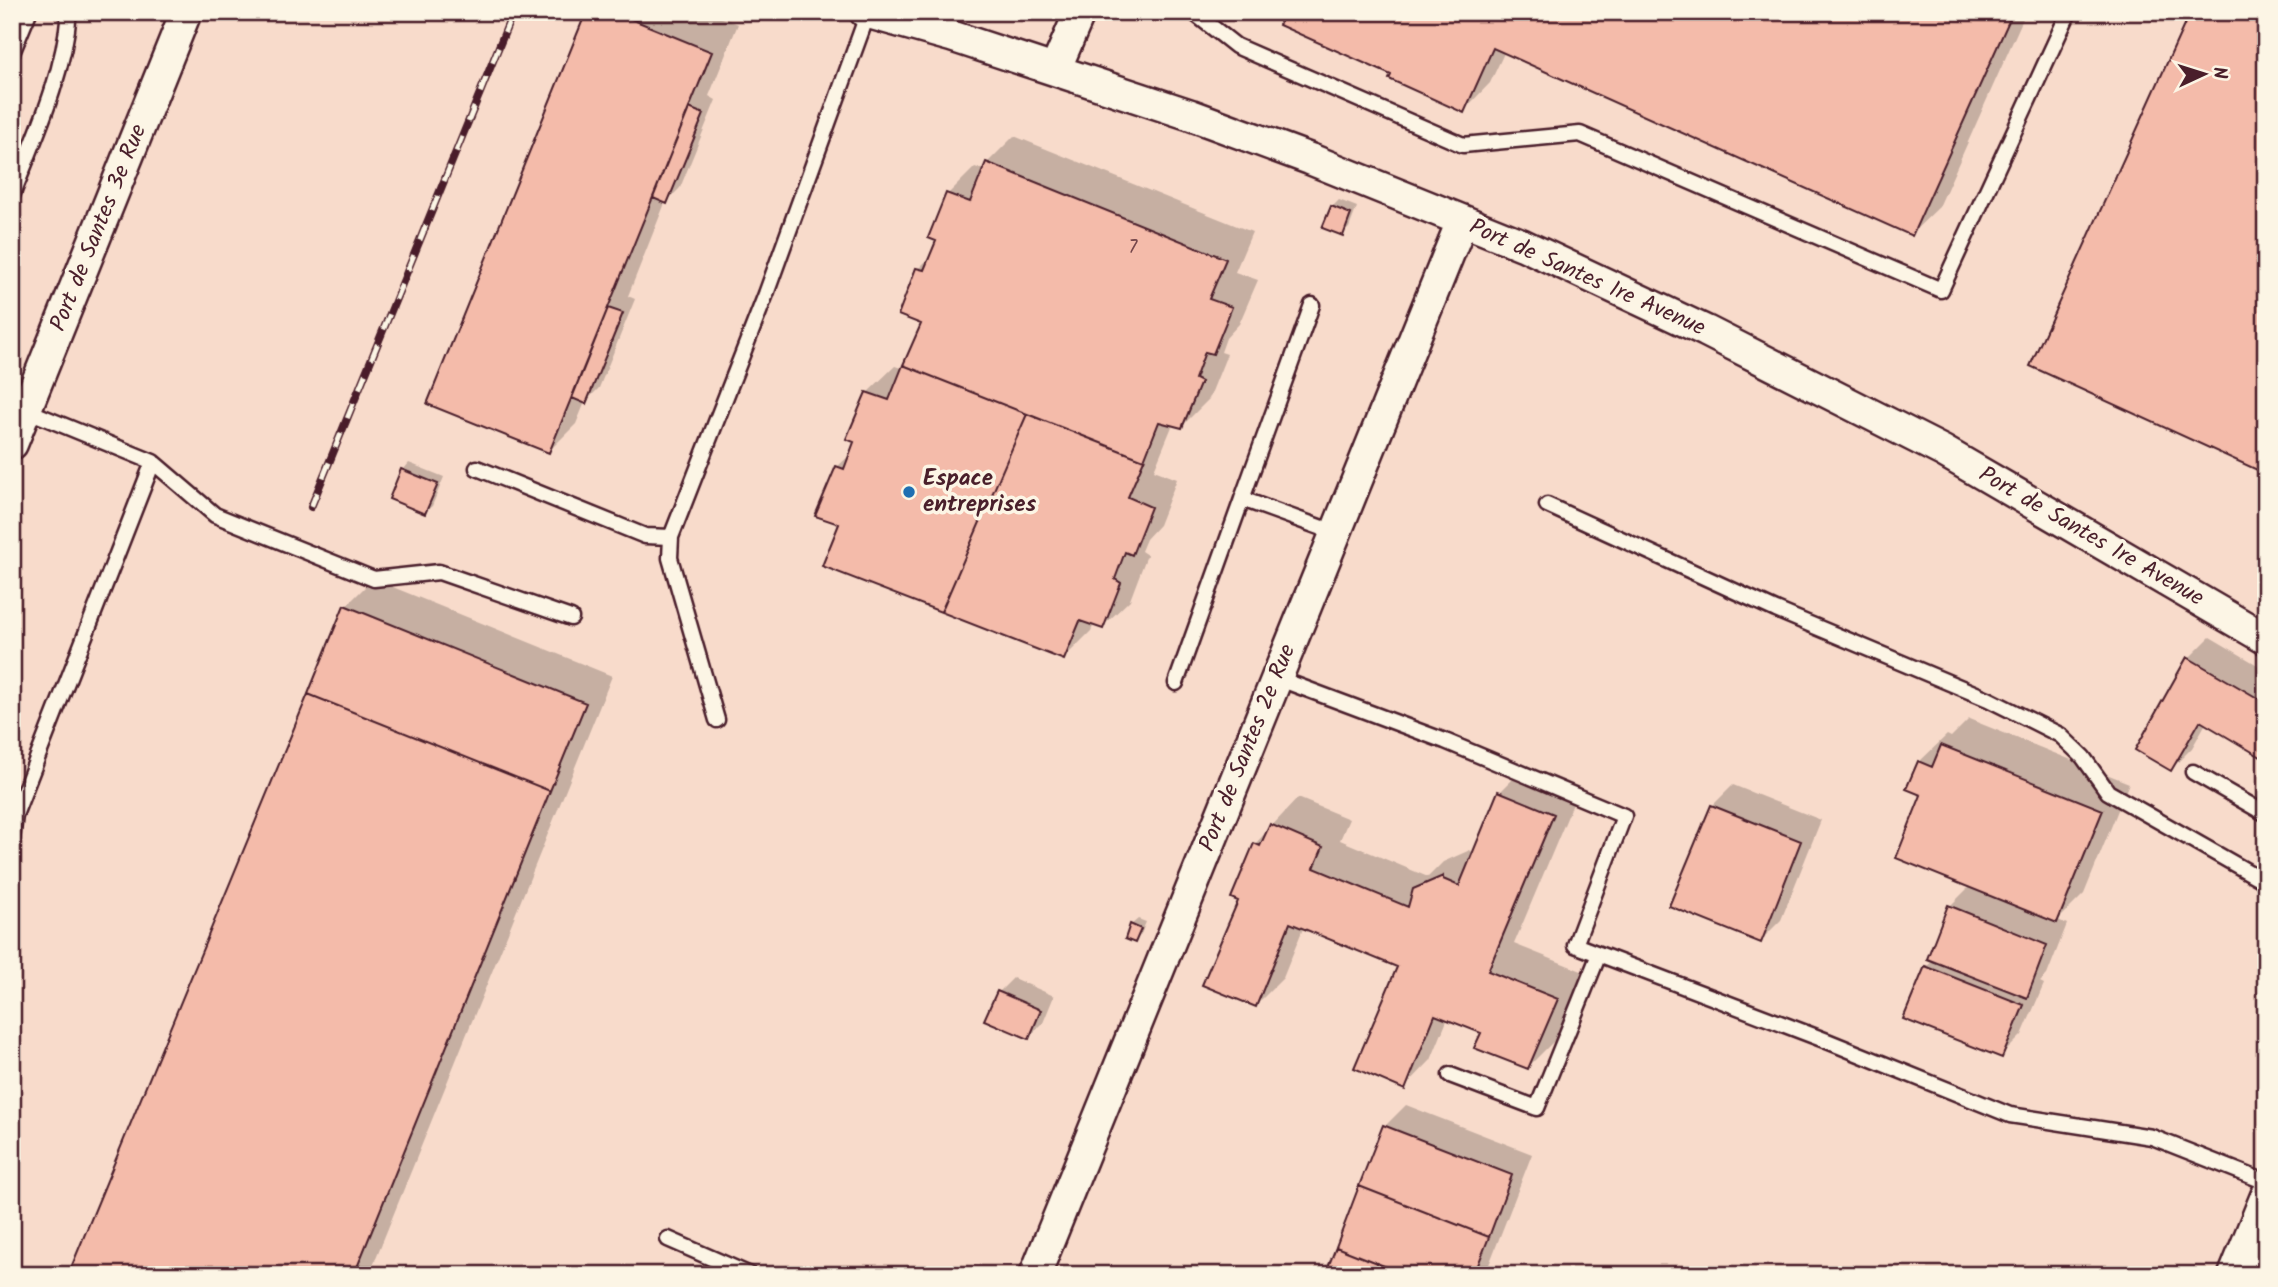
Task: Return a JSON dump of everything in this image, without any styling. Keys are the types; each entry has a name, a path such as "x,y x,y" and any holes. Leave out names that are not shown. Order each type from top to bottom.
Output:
{"street":[{"name":"Port de Santes 3e Rue","path":"12,444 186,12"},
{"path":"1055,71 1080,12"},
{"name":"Port de Santes 1re Avenue","path":"867,13 951,37 1248,136 1523,245 1658,308 1931,445 2266,639"},
{"name":"Port de Santes 2e Rue","path":"1035,1275 1462,221"},
{"path":"2234,1275 2266,1196"}],"lane":[{"path":"12,53 29,12"},
{"path":"12,196 49,99 62,57 69,12"},
{"path":"1194,12 1236,46 1463,145 1580,134 1941,290 2068,12"},
{"path":"717,720 670,558 671,537 766,294 867,13"},
{"path":"1176,683 1312,305"},
{"path":"26,410 153,462 215,515 373,579 439,572 571,618"},
{"path":"12,840 15,815 153,462"},
{"path":"477,468 645,536 671,537"},
{"path":"1242,499 1336,533"},
{"path":"1547,505 1776,610 1988,699 2060,735 2082,757 2108,792 2266,882"},
{"path":"1277,678 1444,741 1624,816 1575,945 1828,1041 2010,1115 2152,1137 2266,1182"},
{"path":"2193,772 2266,814"},
{"path":"1450,1075 1537,1108 1599,954"},
{"path":"668,1239 750,1275"}],"shaded area":[{"path":"12,12 2266,12 2266,1275 12,1275"}],"building":[{"path":"586,12 614,12 712,52 549,453 427,404"},
{"path":"1285,12 2013,12 1912,236 1493,48 1464,113 1389,79 1391,75 1279,25"},
{"path":"2190,12 2266,12 2266,474 2030,366"},
{"path":"689,108 704,114 667,204 653,198"},
{"path":"986,162 1226,259 1209,299 1232,307 1213,354 1205,352 1195,379 1201,382 1182,428 1159,422 1144,460 903,365 921,324 898,315 916,268 924,270 936,241 928,238 946,193 970,202"},
{"path":"1331,206 1351,214 1343,236 1322,228"},
{"path":"608,308 623,313 586,404 572,398"},
{"name":"Espace entreprises","path":"903,365 1027,414 941,612 822,566 839,524 815,516 836,466 844,469 854,442 846,439 866,392 889,400"},
{"path":"1027,414 1144,460 1128,497 1151,507 1132,555 1125,552 1115,579 1121,583 1103,629 1080,621 1064,660 941,612"},
{"path":"401,469 438,484 425,514 389,499"},
{"path":"344,605 586,703 550,791 308,694"},
{"path":"2187,657 2266,703 2266,760 2200,721 2171,771 2135,750"},
{"path":"308,694 550,791 354,1275 68,1275"},
{"path":"1941,745 2103,810 2057,923 1896,858 1921,795 1906,789 1918,761 1932,767"},
{"path":"1498,791 1554,814 1488,971 1558,999 1528,1069 1474,1048 1481,1033 1435,1015 1405,1090 1354,1068 1397,967 1290,923 1256,1007 1202,985 1238,901 1231,898 1254,843 1260,846 1270,824 1323,847 1314,868 1408,907 1413,889 1443,876 1443,879 1459,886"},
{"path":"1711,805 1801,841 1761,943 1669,906"},
{"path":"1948,905 2047,945 2027,998 1927,959"},
{"path":"1130,924 1141,929 1135,943 1125,939"},
{"path":"1925,966 2024,1005 2002,1058 1903,1019"},
{"path":"997,991 1041,1010 1029,1039 984,1020"},
{"path":"1383,1125 1512,1175 1489,1237 1359,1186"},
{"path":"1359,1186 1489,1237 1474,1275 1407,1275 1336,1247"},
{"path":"1336,1247 1407,1275 1325,1275"}],"railway":[{"path":"311,507 513,12"}],"place":[{"name":"Espace entreprises","path":"909,492"}]}
